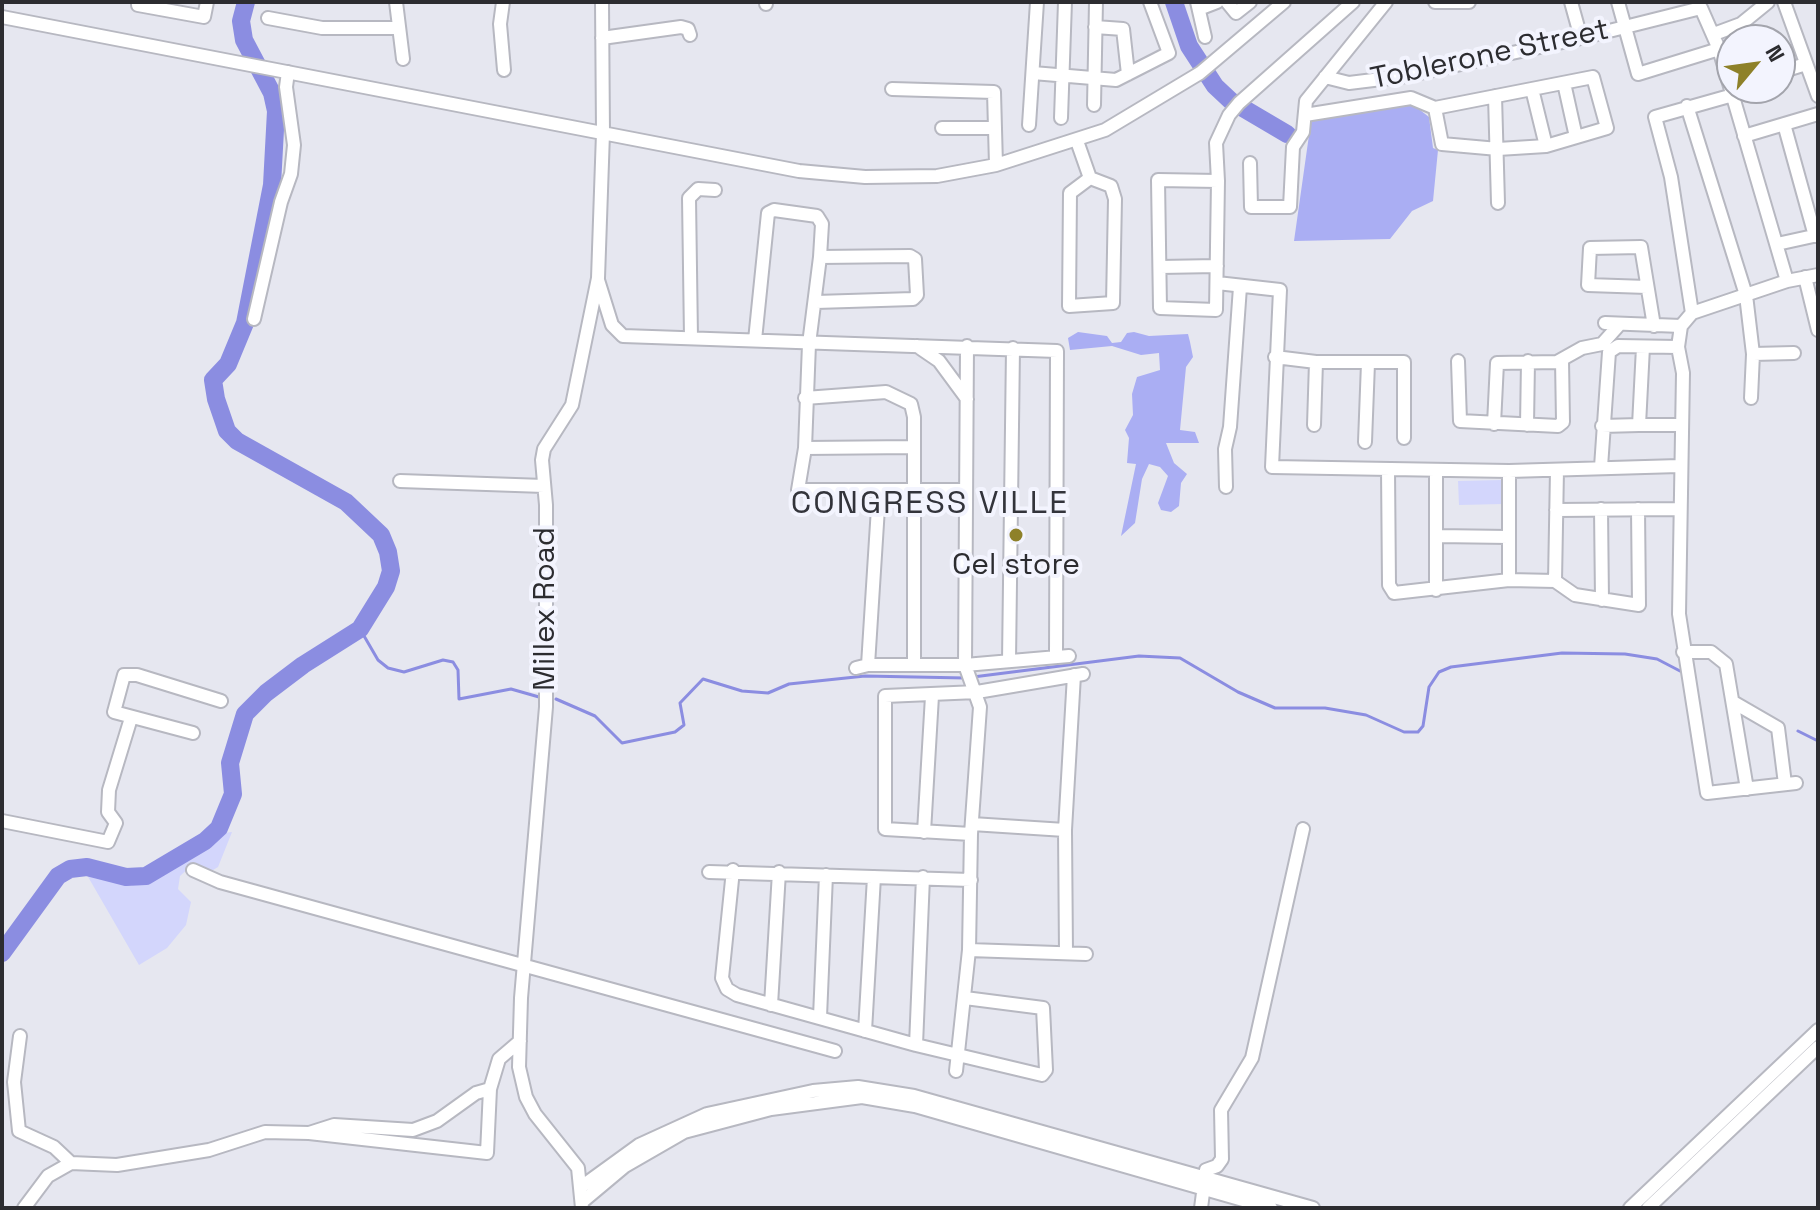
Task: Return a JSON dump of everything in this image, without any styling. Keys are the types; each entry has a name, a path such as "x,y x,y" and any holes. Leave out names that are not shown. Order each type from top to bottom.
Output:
{"street":[{"path":"138,2 138,5 204,17 207,2"},
{"path":"396,2 403,59"},
{"path":"503,2 500,24 504,70"},
{"name":"Millex Road","path":"582,1205 578,1168 571,1155 542,1124 526,1097 519,1067 524,964 546,707 544,449 572,405 598,278 603,133 602,2"},
{"path":"1029,125 1037,2"},
{"path":"1061,118 1065,2"},
{"path":"1094,105 1096,2"},
{"path":"1033,73 1116,80 1169,53 1148,2"},
{"path":"1205,37 1198,5 1217,2"},
{"path":"1227,2 1236,13 1250,2"},
{"path":"2,17 799,171 865,177 937,176 996,165 1077,141 1159,100 1204,70 1284,2"},
{"path":"1218,181 1158,180 1160,308 1216,310 1218,181 1216,143 1229,115 1239,103 1353,2"},
{"path":"1250,163 1251,207 1290,207 1293,147 1303,132 1306,101 1386,2"},
{"path":"1435,2 1469,2"},
{"path":"1571,2 1581,38"},
{"path":"1618,2 1638,74 1716,50"},
{"path":"1716,40 1714,34 1741,24 1768,2"},
{"path":"1784,2 1818,96"},
{"name":"Toblerone Street","path":"1325,77 1349,83 1406,76 1701,8 1714,34"},
{"path":"268,18 322,28 399,28"},
{"path":"602,38 681,27 688,29 690,35"},
{"path":"1095,27 1123,29 1128,74"},
{"path":"1796,67 1806,64"},
{"path":"254,319 281,202 291,174 294,145 286,87 287,72"},
{"path":"1305,115 1411,98 1435,108 1593,77 1607,128 1546,146 1498,149 1442,144 1435,108"},
{"path":"1564,83 1576,137"},
{"path":"892,89 994,92 996,165"},
{"path":"1532,89 1546,146"},
{"path":"1495,96 1498,203"},
{"path":"1692,313 1671,177 1655,117 1716,96"},
{"path":"1735,104 1787,281"},
{"path":"1687,106 1746,295 1753,354 1751,398"},
{"path":"1744,136 1818,114"},
{"path":"1777,244 1817,235 1784,124"},
{"path":"942,128 994,128"},
{"path":"1077,141 1090,178 1111,186 1115,199 1113,303 1069,306 1070,193 1090,178"},
{"path":"691,338 689,198 698,189 715,190"},
{"path":"755,340 768,213 774,210 817,216 822,224 820,257 809,344 805,448 798,490 964,490"},
{"path":"1647,287 1588,285 1590,248 1641,247 1654,326"},
{"path":"816,302 913,299 917,295 915,259 910,256 820,257"},
{"path":"1160,267 1217,266"},
{"path":"1733,702 1778,728 1791,784 1707,793 1679,614 1679,466 1683,373 1678,347 1681,326 1692,313 1811,276 1818,330"},
{"path":"598,278 612,325 623,336 1057,351 1062,656 967,668 914,665 862,667 879,492"},
{"path":"1217,283 1280,290 1272,467 1509,471 1679,466"},
{"path":"1226,487 1225,449 1230,427 1240,287"},
{"path":"1605,323 1681,326"},
{"path":"1494,424 1495,366 1501,361 1562,360 1582,348 1602,344 1619,325"},
{"path":"917,346 939,361 969,401"},
{"path":"956,1071 969,950 972,829 980,707 967,668 964,490 969,401 967,346"},
{"path":"1601,467 1606,358 1618,346 1678,347"},
{"path":"1639,425 1643,347"},
{"path":"1009,661 1013,348"},
{"path":"1753,354 1794,353"},
{"path":"1275,357 1316,362 1404,362 1404,438"},
{"path":"1458,361 1460,421 1527,425 1563,422 1562,360"},
{"path":"1527,425 1528,361"},
{"path":"1314,425 1316,362"},
{"path":"1365,442 1368,363"},
{"path":"805,398 886,392 911,404 915,492 914,665"},
{"path":"1602,426 1680,425"},
{"path":"805,448 914,447"},
{"path":"1388,469 1389,585 1394,593 1509,580 1555,581 1575,595 1639,605 1638,509"},
{"path":"1436,470 1436,590"},
{"path":"1555,581 1557,470"},
{"path":"1509,471 1509,580"},
{"path":"400,481 544,486"},
{"path":"1601,509 1602,600"},
{"path":"1556,510 1680,509"},
{"path":"1437,536 1509,537"},
{"path":"1683,652 1711,652 1726,664 1747,789"},
{"path":"193,733 113,711 122,679 128,674 221,701"},
{"path":"1065,830 924,832 885,829 885,696 932,696 1078,675 1065,830 1066,953"},
{"path":"924,832 932,696"},
{"path":"2,821 108,842 116,823 108,812 109,790 131,718"},
{"path":"1201,1208 1206,1170 1217,1166 1222,1159 1221,1110 1252,1058 1274,973 1303,829"},
{"path":"193,870 220,882 835,1051"},
{"path":"709,872 733,870 971,880"},
{"path":"733,870 722,978 727,989 737,995 916,1045 1042,1075 1046,1070 1043,1008 965,998"},
{"path":"771,1005 779,872"},
{"path":"820,1017 826,875"},
{"path":"865,1031 874,877"},
{"path":"916,1045 923,877"},
{"path":"969,950 1086,954"},
{"path":"1630,1208 1818,1030"},
{"path":"20,1036 14,1082 19,1131 54,1147 71,1163"},
{"path":"24,1208 48,1176 71,1163 117,1165 209,1150 265,1132 309,1133 487,1153 490,1089 499,1059 520,1041"},
{"path":"1648,1208 1818,1047"},
{"path":"581,1187 639,1145 707,1114 813,1091 858,1087 914,1096 1204,1183 1271,1208"},
{"path":"309,1133 334,1125 423,1127 476,1093 490,1089"},
{"path":"582,1205 625,1166 684,1132 771,1109 862,1097 915,1106 1204,1183 1313,1208"}],"shaded area":[{"path":"1411,103 1429,117 1433,148 1438,150 1433,201 1412,211 1390,239 1294,241 1312,114"},
{"path":"1078,332 1107,336 1112,343 1121,342 1127,333 1134,332 1149,336 1188,334 1190,342 1193,357 1186,367 1180,430 1195,432 1199,443 1166,443 1174,463 1187,474 1181,483 1179,506 1171,512 1161,510 1158,503 1168,476 1160,467 1149,464 1142,479 1135,523 1121,536 1136,464 1127,463 1129,438 1125,430 1133,415 1132,394 1137,377 1160,370 1159,353 1141,355 1112,346 1070,350 1068,338"},
{"path":"1502,480 1503,504 1459,505 1458,481"},
{"path":"232,832 218,867 205,875 192,865 180,876 178,889 191,902 186,925 167,948 139,965 87,875 94,874 131,886 213,843 223,833"}],"waterway":[{"path":"2,953 58,876 70,869 87,867 126,877 146,876 205,841 219,828 233,794 230,763 245,714 266,693 303,665 360,629 386,587 391,571 381,535 346,502 237,441 227,431 216,399 213,380 228,364 245,323 272,185 276,111 272,93 244,40 241,21 246,2"},
{"path":"1174,2 1189,46 1215,86 1231,101 1287,134"},
{"path":"360,629 378,660 388,668 404,672 443,660 453,662 458,670 459,699 511,689 539,697"},
{"path":"973,677 1139,656 1180,658 1238,692 1275,708 1325,708 1366,715 1404,732 1418,732 1423,726 1429,687 1439,672 1451,667 1562,653 1625,654 1657,659 1680,671"},
{"path":"556,699 595,716 622,743 675,732 684,725 680,703 703,679 742,691 768,693 789,684 865,676 965,678"},
{"path":"1798,731 1818,741"}],"place":[{"name":"Cel store","path":"1016,535"}],"district":[{"name":"CONGRESS VILLE","path":"930,504"}]}
